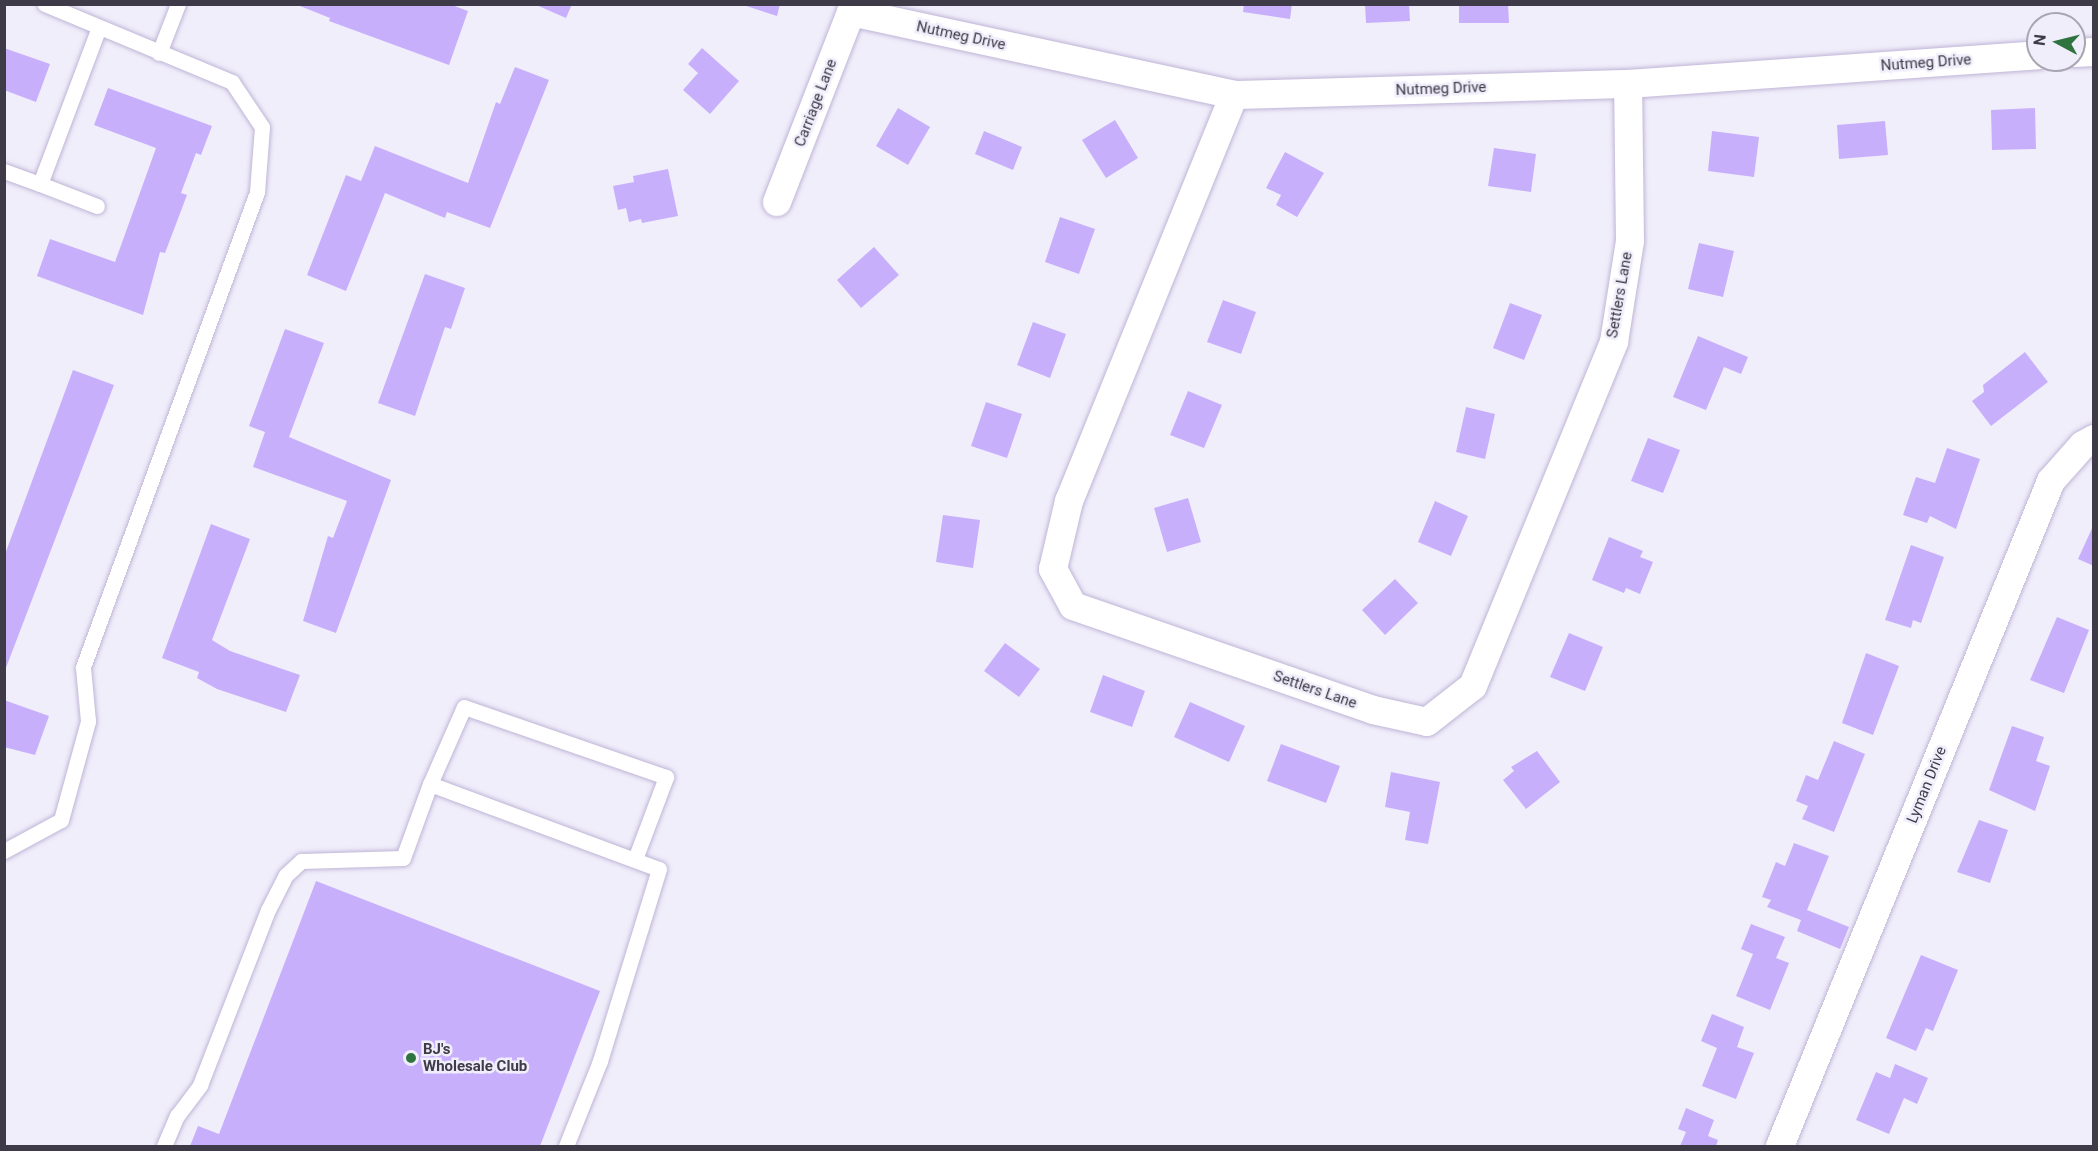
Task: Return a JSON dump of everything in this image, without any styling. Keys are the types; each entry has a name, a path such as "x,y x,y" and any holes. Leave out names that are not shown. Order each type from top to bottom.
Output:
{"street":[{"name":"Nutmeg Drive","path":"853,8 1234,95 1628,84 2026,56"},
{"name":"Carriage Lane","path":"777,202 853,8"},
{"name":"Settlers Lane","path":"1234,95 1069,501 1053,569 1073,606 1373,710 1427,722 1473,686 1614,342 1630,241 1628,84"},
{"name":"Lyman Drive","path":"1780,1146 2051,481 2083,445 2094,439"}],"lane":[{"path":"4,851 61,820 88,721 83,667 257,192 262,127 232,82 98,30 45,4"},
{"path":"159,53 178,4"},
{"path":"40,184 98,30"},
{"path":"4,171 97,206"},
{"path":"164,1146 177,1116 200,1084 268,910 286,875 301,861 403,858 430,784 464,707 666,777 635,860"},
{"path":"430,784 659,869 600,1061 566,1146"}],"building":[{"path":"295,4 449,4 468,11 449,65 329,21 330,18"},
{"path":"534,4 572,4 566,18"},
{"path":"740,4 780,4 777,16"},
{"path":"1244,4 1292,4 1290,19 1243,12"},
{"path":"1365,4 1409,4 1410,21 1366,23"},
{"path":"1459,4 1508,4 1509,23 1459,23"},
{"path":"4,48 50,64 36,102 4,90"},
{"path":"702,48 739,81 710,114 683,90 698,73 688,64"},
{"path":"515,67 549,80 490,228 447,212 445,218 385,193 346,291 307,275 346,175 361,181 375,146 468,183 496,102 500,104"},
{"path":"108,88 212,126 201,155 196,153 181,193 187,195 165,253 160,252 143,315 37,276 50,239 115,262 156,148 94,125"},
{"path":"898,108 930,127 908,165 876,146"},
{"path":"2035,108 2036,149 1992,150 1991,110"},
{"path":"1115,120 1138,158 1106,178 1082,140"},
{"path":"1885,121 1888,155 1839,159 1837,125"},
{"path":"984,131 1022,147 1013,170 975,154"},
{"path":"1712,131 1759,137 1754,177 1708,171"},
{"path":"1494,148 1536,154 1531,192 1488,186"},
{"path":"1285,152 1324,173 1297,217 1276,205 1281,195 1266,188"},
{"path":"668,169 678,216 642,223 641,219 629,222 626,208 618,210 613,186 634,182 633,176"},
{"path":"1060,217 1095,229 1079,274 1045,262"},
{"path":"1699,243 1734,251 1723,297 1688,289"},
{"path":"874,247 899,275 861,308 837,280"},
{"path":"425,274 465,288 451,329 445,327 415,416 378,403"},
{"path":"1223,300 1256,312 1241,354 1207,342"},
{"path":"1510,303 1542,315 1524,360 1493,348"},
{"path":"1033,322 1066,334 1050,378 1017,365"},
{"path":"285,329 324,343 289,437 391,480 336,633 303,621 328,536 333,538 347,501 253,467 265,432 249,426"},
{"path":"1698,336 1748,357 1741,374 1724,367 1706,410 1673,397"},
{"path":"2025,352 2048,382 1991,426 1972,401 1984,392 1983,385"},
{"path":"73,370 114,385 4,673 4,557"},
{"path":"1188,391 1222,405 1204,448 1170,435"},
{"path":"986,402 1022,414 1007,458 971,446"},
{"path":"1466,407 1495,414 1485,459 1456,452"},
{"path":"1648,438 1680,450 1663,493 1631,481"},
{"path":"1947,448 1980,459 1956,529 1930,516 1927,523 1903,515 1916,477 1935,483"},
{"path":"1188,498 1201,542 1167,552 1154,508"},
{"path":"1435,501 1468,516 1451,556 1418,542"},
{"path":"943,515 980,520 973,568 936,562"},
{"path":"211,524 250,539 212,640 230,651 300,675 286,712 217,689 197,678 199,672 162,658"},
{"path":"2094,524 2094,566 2078,559"},
{"path":"1609,537 1643,551 1640,557 1653,562 1640,594 1626,588 1624,593 1592,580"},
{"path":"1911,545 1944,557 1921,623 1913,620 1911,628 1885,620"},
{"path":"1395,579 1418,603 1385,635 1362,610"},
{"path":"2057,617 2089,630 2064,693 2030,680"},
{"path":"1569,633 1603,647 1585,691 1550,677"},
{"path":"1005,643 1040,669 1019,697 984,671"},
{"path":"1866,653 1899,666 1873,735 1842,723"},
{"path":"1103,675 1145,691 1132,727 1090,712"},
{"path":"4,700 49,716 35,755 4,747"},
{"path":"1190,702 1245,726 1229,762 1174,737"},
{"path":"2012,726 2044,737 2036,761 2050,766 2035,811 1989,790"},
{"path":"1834,741 1865,754 1834,832 1802,819 1808,806 1796,801 1806,775 1818,780"},
{"path":"1281,744 1340,766 1326,803 1267,781"},
{"path":"1537,751 1560,782 1526,809 1503,780 1514,771 1511,767"},
{"path":"1391,772 1440,782 1428,844 1405,840 1410,812 1385,807"},
{"path":"1979,820 2008,830 1990,883 1957,872"},
{"path":"1794,843 1829,856 1807,910 1849,927 1840,949 1797,931 1801,920 1767,907 1771,900 1762,897 1776,862 1785,866"},
{"name":"BJ's Wholesale Club","path":"316,881 600,991 540,1146 190,1146 198,1126 219,1134"},
{"path":"1751,924 1785,937 1776,958 1789,963 1770,1010 1736,996 1753,954 1741,949"},
{"path":"1921,955 1958,970 1933,1031 1926,1028 1916,1051 1886,1038"},
{"path":"1712,1014 1744,1027 1737,1047 1754,1053 1736,1099 1702,1086 1717,1048 1701,1041"},
{"path":"1895,1064 1928,1078 1917,1104 1904,1098 1889,1134 1856,1120 1876,1072 1890,1078"},
{"path":"1686,1108 1714,1120 1708,1136 1718,1140 1716,1146 1680,1146 1686,1132 1678,1129"}],"place":[{"name":"BJ's Wholesale Club","path":"411,1058"}]}
